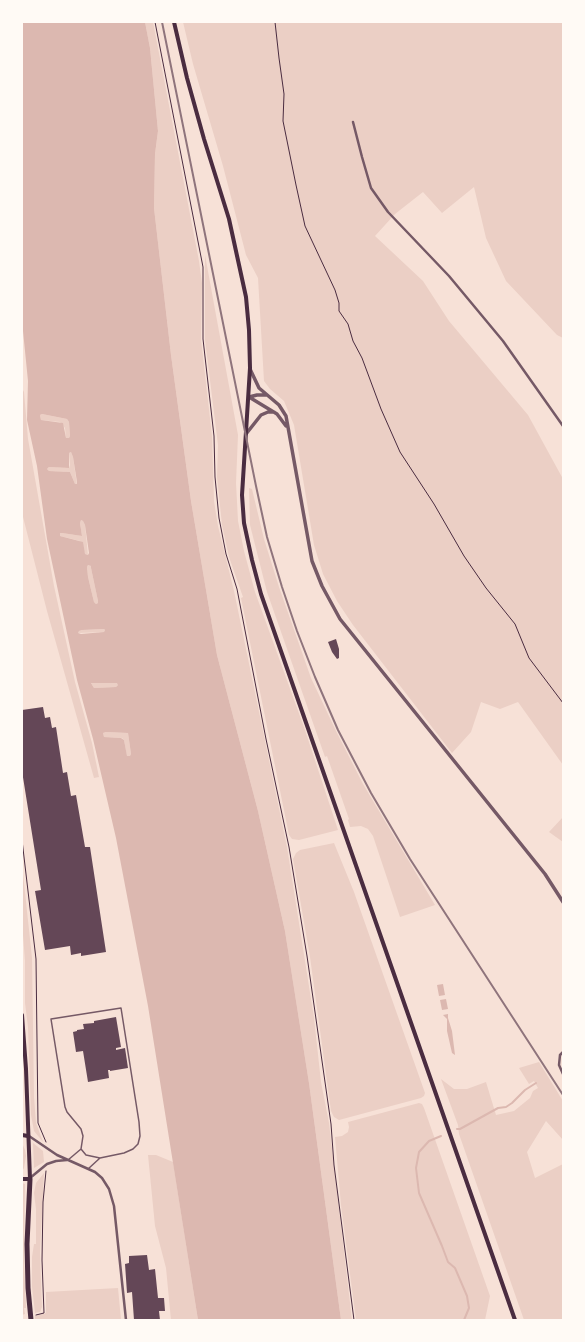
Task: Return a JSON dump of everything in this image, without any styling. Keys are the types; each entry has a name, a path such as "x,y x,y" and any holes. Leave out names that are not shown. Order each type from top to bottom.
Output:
{"highway":[{"path":"30,1179 27,1244 30,1317"}],"main road":[{"path":"174,22 187,78 204,139 229,219 243,280 248,317 250,368 242,489 244,523 250,553 261,594 515,1320"},
{"path":"22,1015 30,1179 22,1179"},
{"path":"22,1135 28,1136"}],"street":[{"path":"353,122 371,188 388,212 449,276 503,341 563,426"},
{"path":"250,368 259,388 276,402 287,420 312,561 322,586 340,619 545,874 563,902"},
{"path":"249,397 257,394 267,395"},
{"path":"249,397 275,413 281,418 288,429"},
{"path":"246,434 263,414 268,412 275,413"},
{"path":"563,1052 560,1055 559,1065 563,1074"},
{"path":"28,1136 47,1149 88,1169 102,1178 112,1197 126,1320"},
{"path":"30,1179 47,1164 56,1161 68,1160"}],"lane":[{"path":"68,1160 81,1149 83,1140 81,1129 65,1107 51,1019 121,1008 139,1119 140,1136 138,1144 133,1149 124,1153 100,1158 89,1156 81,1149"},
{"path":"88,1169 100,1158"}],"path":[{"path":"155,22 203,267 203,339 214,436 218,518 226,554 237,589 290,855 307,956 331,1124 334,1165 354,1320"},
{"path":"275,22 278,58 284,94 284,121 305,226 335,290 340,303 339,311 348,324 353,342 362,358 381,410 400,452 434,504 464,556 486,588 515,624 529,658 563,703"},
{"path":"22,840 36,960 38,1123 46,1139 47,1149"},
{"path":"44,1313 42,1260 43,1202 47,1164"}],"shaded area":[{"path":"22,22 145,22 150,48 158,131 155,154 154,208 171,355 191,501 217,655 258,811 285,931 309,1083 341,1320 198,1320 148,1006 116,838 93,739 77,680 47,539 37,466 27,420 28,381 22,321","holes":["42,414 67,419 69,422 69,438 66,438 63,423 41,420 40,415","71,452 77,484 75,484 70,472 49,471 47,469 49,467 69,468 69,453","81,520 85,525 88,555 85,554 83,542 60,536 60,533 82,536","88,565 91,566 98,601 96,604 94,602 88,577","104,629 105,630 104,632 81,634 78,633 79,631","91,683 117,683 118,685 116,687 94,688","106,732 128,733 130,756 127,756 124,740 121,738 104,737 103,733"]},
{"path":"145,22 153,22 199,261 202,283 201,339 212,436 214,501 218,526 234,591 287,847 314,1018 321,1082 329,1123 352,1320 341,1320 309,1083 285,931 258,811 217,655 191,501 171,355 154,208 155,154 158,131 150,48"},
{"path":"183,22 563,22 563,338 557,335 506,281 486,238 474,187 442,213 423,192 395,214 375,236 423,281 449,321 528,415 563,479 563,765 518,702 500,709 481,702 471,732 452,753 353,625 337,601 323,574 314,545 294,425 284,401 270,389 264,381 258,278 246,255 223,166 193,64"},
{"path":"205,255 238,435 236,483 238,521 244,551 255,592 305,730 338,830 299,840 292,839 289,835 241,598 243,597 229,557 222,525 217,477 218,445 205,340"},
{"path":"22,388 24,392 28,439 54,586 75,682 92,743 99,777 94,778 47,611 22,513"},
{"path":"42,414 67,419 69,422 69,438 66,438 65,428 60,422 41,420 40,415"},
{"path":"71,452 77,485 75,484 70,472 49,471 47,469 49,467 69,468 69,453"},
{"path":"249,488 252,489 264,539 311,678 363,784 435,905 400,917 373,836 368,829 361,826 350,827 349,819 327,756 325,757 267,592 250,525"},
{"path":"81,520 85,525 88,555 85,554 80,541 60,536 60,533 62,533 82,536"},
{"path":"88,565 91,566 98,601 96,604 94,602 88,577"},
{"path":"104,629 104,632 78,633 82,630"},
{"path":"91,683 118,683 118,685 116,687 94,688"},
{"path":"103,733 128,733 131,754 130,757 127,757 124,740 122,738 104,737"},
{"path":"563,817 563,842 549,832"},
{"path":"334,843 354,892 425,1093 421,1098 339,1120 334,1117 331,1111 310,957 293,859 296,853 300,850"},
{"path":"22,864 32,958 34,1097 36,1123 43,1142 34,1131 31,1115 22,922"},
{"path":"443,984 445,995 439,996 437,985"},
{"path":"446,999 448,1009 442,1010 440,1000"},
{"path":"448,1014 455,1055 452,1053 447,1031 447,1019 443,1015"},
{"path":"539,1062 563,1101 563,1140 546,1121 527,1152 535,1178 563,1164 563,1320 524,1320 441,1079 454,1089 467,1089 486,1082 496,1115 514,1111 530,1098 533,1091 538,1088 534,1081 529,1084 519,1068"},
{"path":"419,1103 422,1104 424,1108 490,1296 485,1320 356,1320 341,1205 335,1137 342,1136 348,1132 348,1122"},
{"path":"22,1143 26,1156 22,1171"},
{"path":"33,1143 43,1151 44,1162 34,1168"},
{"path":"148,1155 156,1155 173,1162 198,1320 171,1320 166,1268 155,1226"},
{"path":"44,1173 40,1253 42,1307 40,1312 35,1313 32,1287 32,1257 34,1244 36,1244 36,1209 34,1193 36,1183"},
{"path":"22,1183 25,1184 24,1258 26,1308 24,1308 25,1314 22,1315"},
{"path":"118,1288 121,1320 35,1320 35,1316 46,1313 46,1292"}],"building":[{"path":"336,639 339,649 339,658 337,659 328,642"},
{"path":"43,707 45,718 50,717 52,728 56,727 63,773 67,772 71,796 76,795 85,847 90,847 106,952 81,956 81,953 71,955 70,946 45,950 35,891 41,890 22,771 22,710"},
{"path":"116,1017 121,1047 116,1048 116,1050 125,1048 128,1068 108,1070 109,1078 88,1082 83,1051 76,1052 73,1032 84,1029 83,1024 94,1023 94,1021"},
{"path":"147,1255 149,1270 155,1269 158,1298 164,1298 165,1311 159,1311 160,1320 134,1320 132,1292 127,1293 125,1264 129,1263 129,1256"}],"waterway":[{"path":"457,1129 460,1129 498,1108 506,1107 525,1090 536,1083"},
{"path":"441,1136 429,1141 419,1152 416,1168 419,1193 448,1262 455,1268 467,1296 469,1308 464,1320"}],"railway":[{"path":"162,22 267,537 297,631 338,730 371,793 410,859 563,1095"}]}
